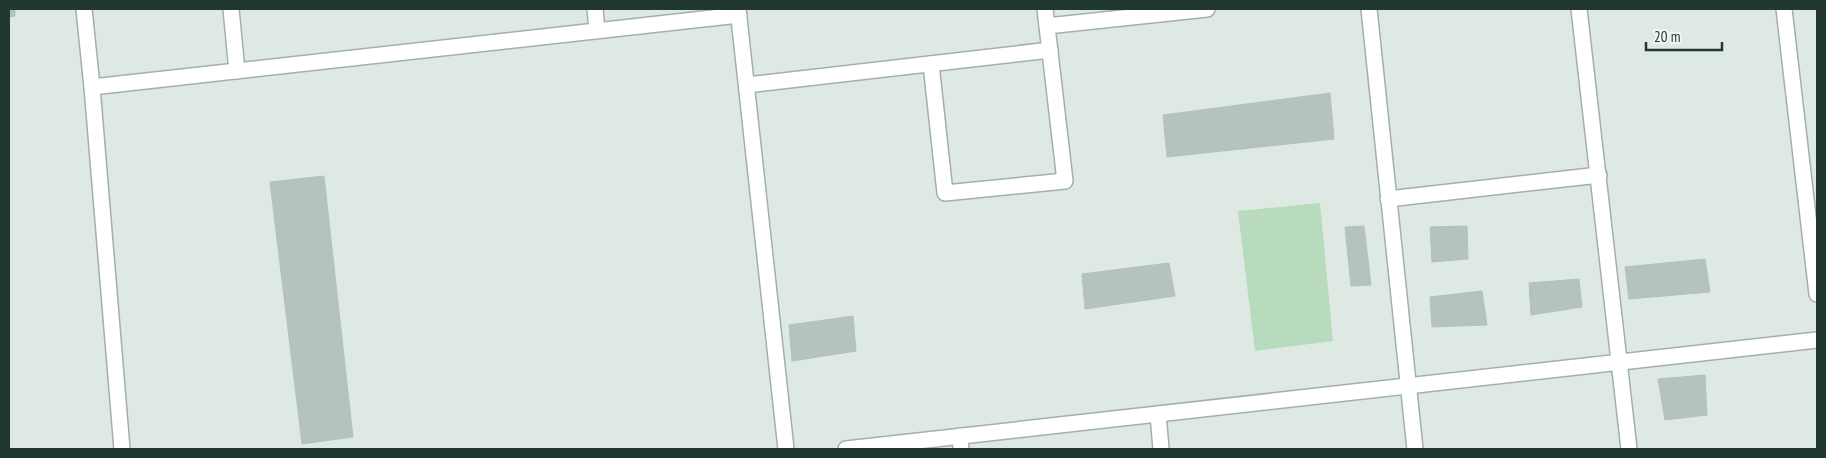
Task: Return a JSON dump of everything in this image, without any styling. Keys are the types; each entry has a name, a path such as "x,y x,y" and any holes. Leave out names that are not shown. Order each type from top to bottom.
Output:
{"street":[{"path":"84,9 122,449"},
{"path":"231,9 237,71"},
{"path":"594,9 597,30"},
{"path":"931,64 945,193 1065,181 1045,9"},
{"path":"1047,26 1207,9"},
{"path":"1369,9 1415,449"},
{"path":"1579,9 1629,449"},
{"path":"1784,9 1817,294"},
{"path":"92,87 597,30 738,12 786,449"},
{"path":"747,85 1050,50"},
{"path":"1388,199 1598,175"},
{"path":"846,449 960,443 1158,414 1817,340"},
{"path":"1158,414 1162,449"}],"green space":[{"path":"1320,203 1333,341 1255,351 1238,211"}],"building":[{"path":"9,9 15,9 15,16 9,17"},
{"path":"1330,93 1334,139 1167,157 1163,115"},
{"path":"324,176 353,437 302,444 270,182"},
{"path":"1364,226 1371,285 1351,286 1345,227"},
{"path":"1467,226 1468,259 1432,262 1430,227"},
{"path":"1705,259 1710,292 1629,299 1625,267"},
{"path":"1169,263 1175,296 1085,309 1082,274"},
{"path":"1579,279 1582,307 1531,315 1529,283"},
{"path":"1482,291 1487,325 1432,327 1430,297"},
{"path":"853,316 856,351 792,361 789,325"},
{"path":"1705,375 1707,415 1665,420 1658,379"}]}
